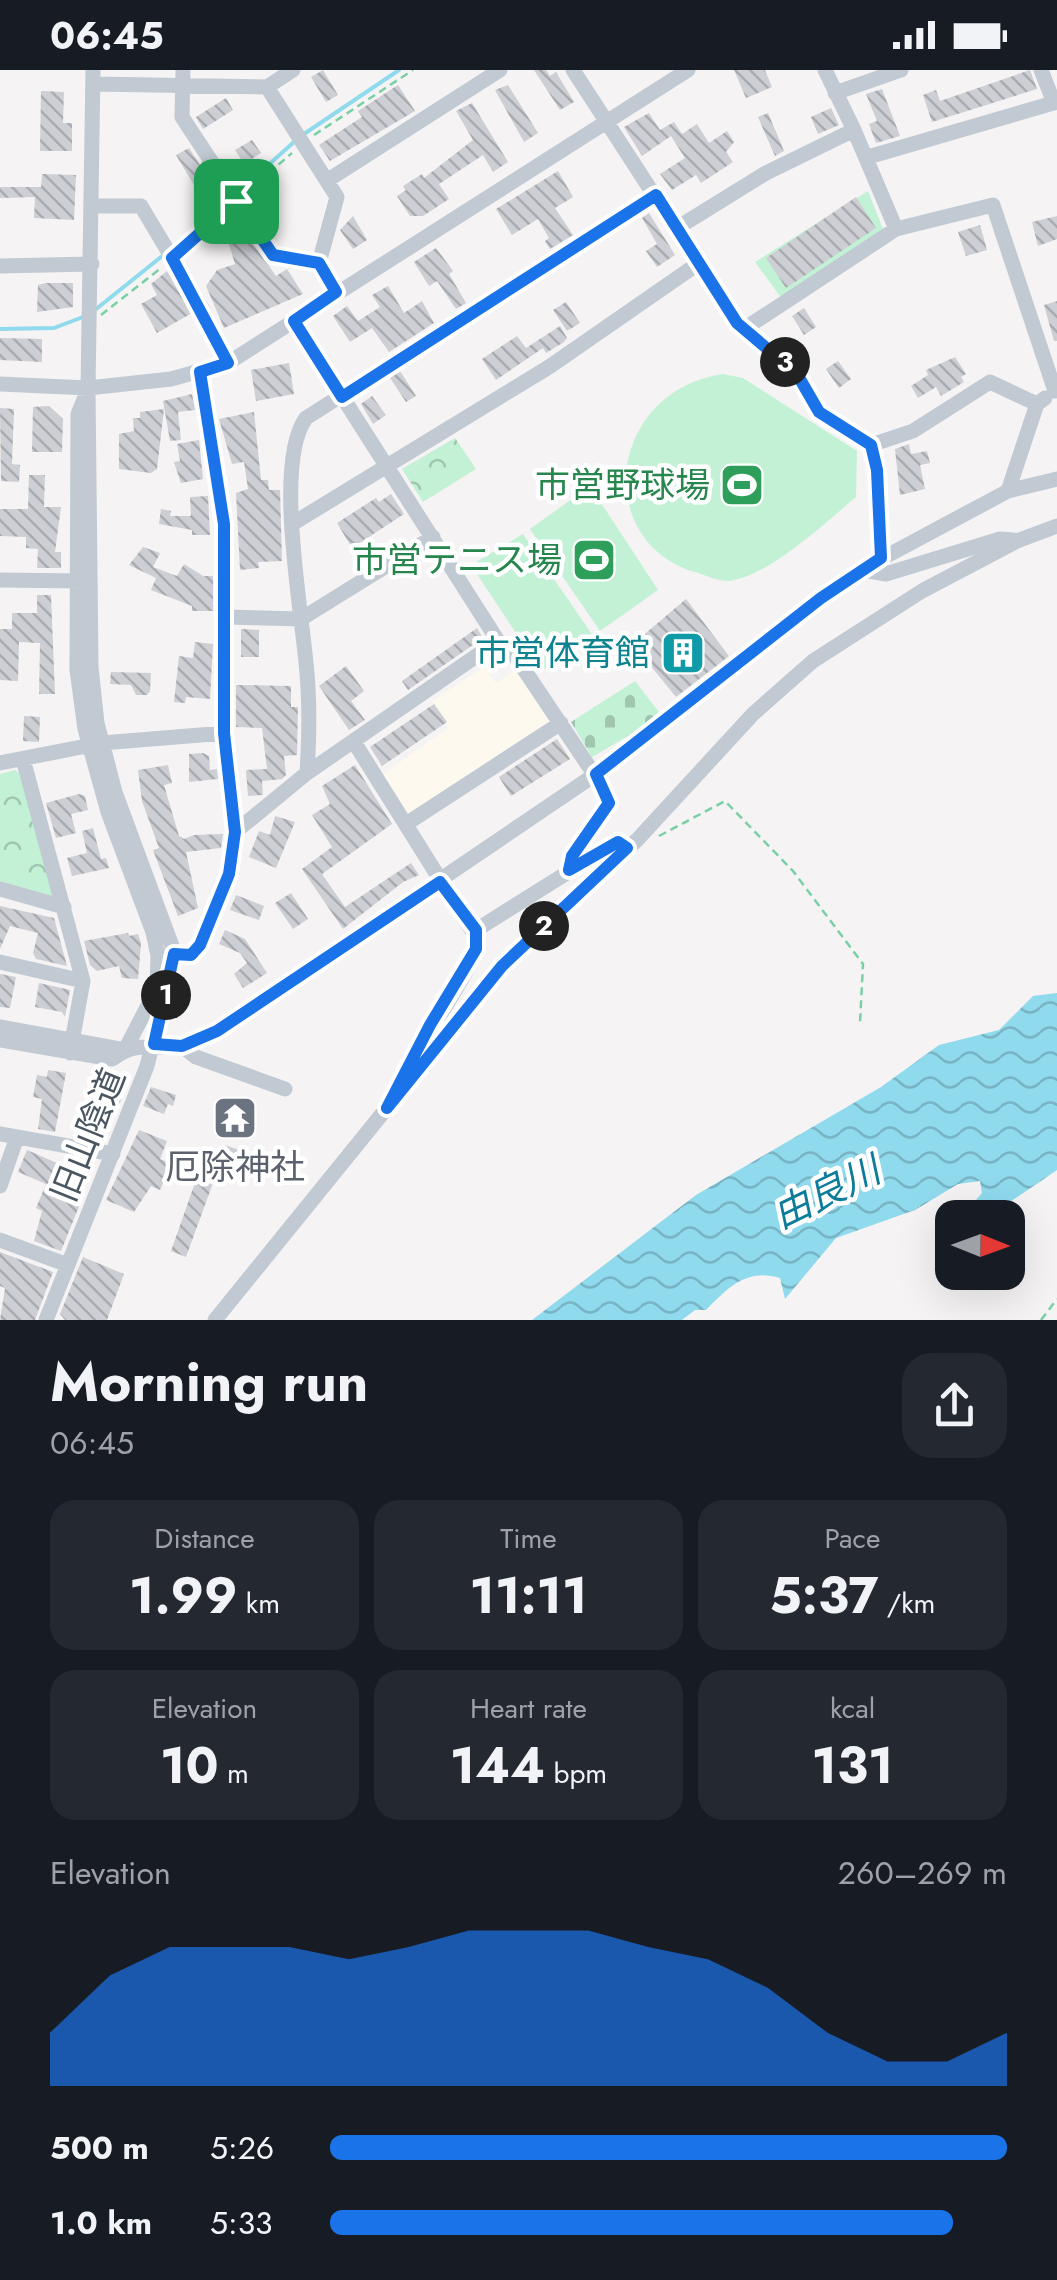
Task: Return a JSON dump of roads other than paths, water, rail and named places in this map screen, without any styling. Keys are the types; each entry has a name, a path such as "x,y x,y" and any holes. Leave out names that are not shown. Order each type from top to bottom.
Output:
{"street":[{"path":"200,372 224,524 224,733 235,832 229,874 200,945 191,955 166,955 95,744 85,581 88,388 96,312 92,264 93,77 182,78 267,87 292,70"},
{"path":"328,180 500,70"},
{"path":"572,70 744,329 797,374 819,412 871,445 877,470 881,558"},
{"path":"0,384 88,388 200,372 228,363 688,70"},
{"path":"825,70 868,157 896,229"},
{"path":"835,93 901,70"},
{"path":"868,157 1056,103 1041,70"},
{"path":"182,78 182,117 273,255 319,263"},
{"path":"267,87 337,196 319,263 336,292"},
{"path":"677,228 766,173 854,130"},
{"path":"307,773 310,722 292,524 295,434 306,418 656,195"},
{"path":"744,329 896,229 992,205 1056,391 1037,404 1008,491"},
{"path":"93,206 141,206 228,363"},
{"path":"292,524 549,367 699,263"},
{"path":"0,266 92,264"},
{"path":"294,321 498,642 510,647 596,774 609,803 572,856 569,870"},
{"path":"871,445 912,431 990,382 1037,404"},
{"path":"0,1040 125,1050 154,1044 182,1046 243,1016 596,774 821,598 881,558 1008,491 1057,478"},
{"path":"215,1320 502,966 632,844 754,714 813,661 922,592 1017,541 1057,526"},
{"path":"227,617 301,618 433,538"},
{"path":"864,570 886,574 1000,539 1017,541"},
{"path":"0,580 85,581"},
{"path":"235,832 307,773 498,642"},
{"path":"406,824 561,722"},
{"path":"0,763 95,744 224,733"},
{"path":"354,742 440,882 476,930 478,940 470,964 430,1025 387,1108"},
{"path":"24,759 83,981 71,1047"},
{"path":"476,930 618,842 632,844"},
{"path":"0,888 64,908"},
{"name":"旧山陰道","path":"46,1320 154,1044 166,955"},
{"name":"旧山陰道","path":"125,1050 157,988 166,955"},
{"path":"0,962 83,981"},
{"path":"0,1027 71,1047"},
{"path":"182,1046 196,1057 285,1089"},
{"path":"0,1187 8,1135 113,1154"},
{"path":"0,1240 68,1265"}],"water":[{"name":"由良川","path":"1057,993 1057,1170 1013,1200 976,1200 982,1193 980,1181 958,1184 915,1210 836,1238 785,1299 780,1278 757,1276 738,1282 706,1310 695,1310 682,1320 532,1320 696,1195 881,1087 939,1045 999,1030 1033,996"}],"waterway":[{"path":"301,136 399,70"},
{"path":"238,192 294,142"},
{"path":"173,247 230,198"},
{"path":"95,310 166,253"},
{"path":"0,329 54,328 83,317"}],"place":[{"name":"市営野球場","path":"742,485"},
{"name":"市営テニス場","path":"594,560"},
{"name":"市営体育館","path":"683,653"},
{"name":"厄除神社","path":"235,1118"}]}
